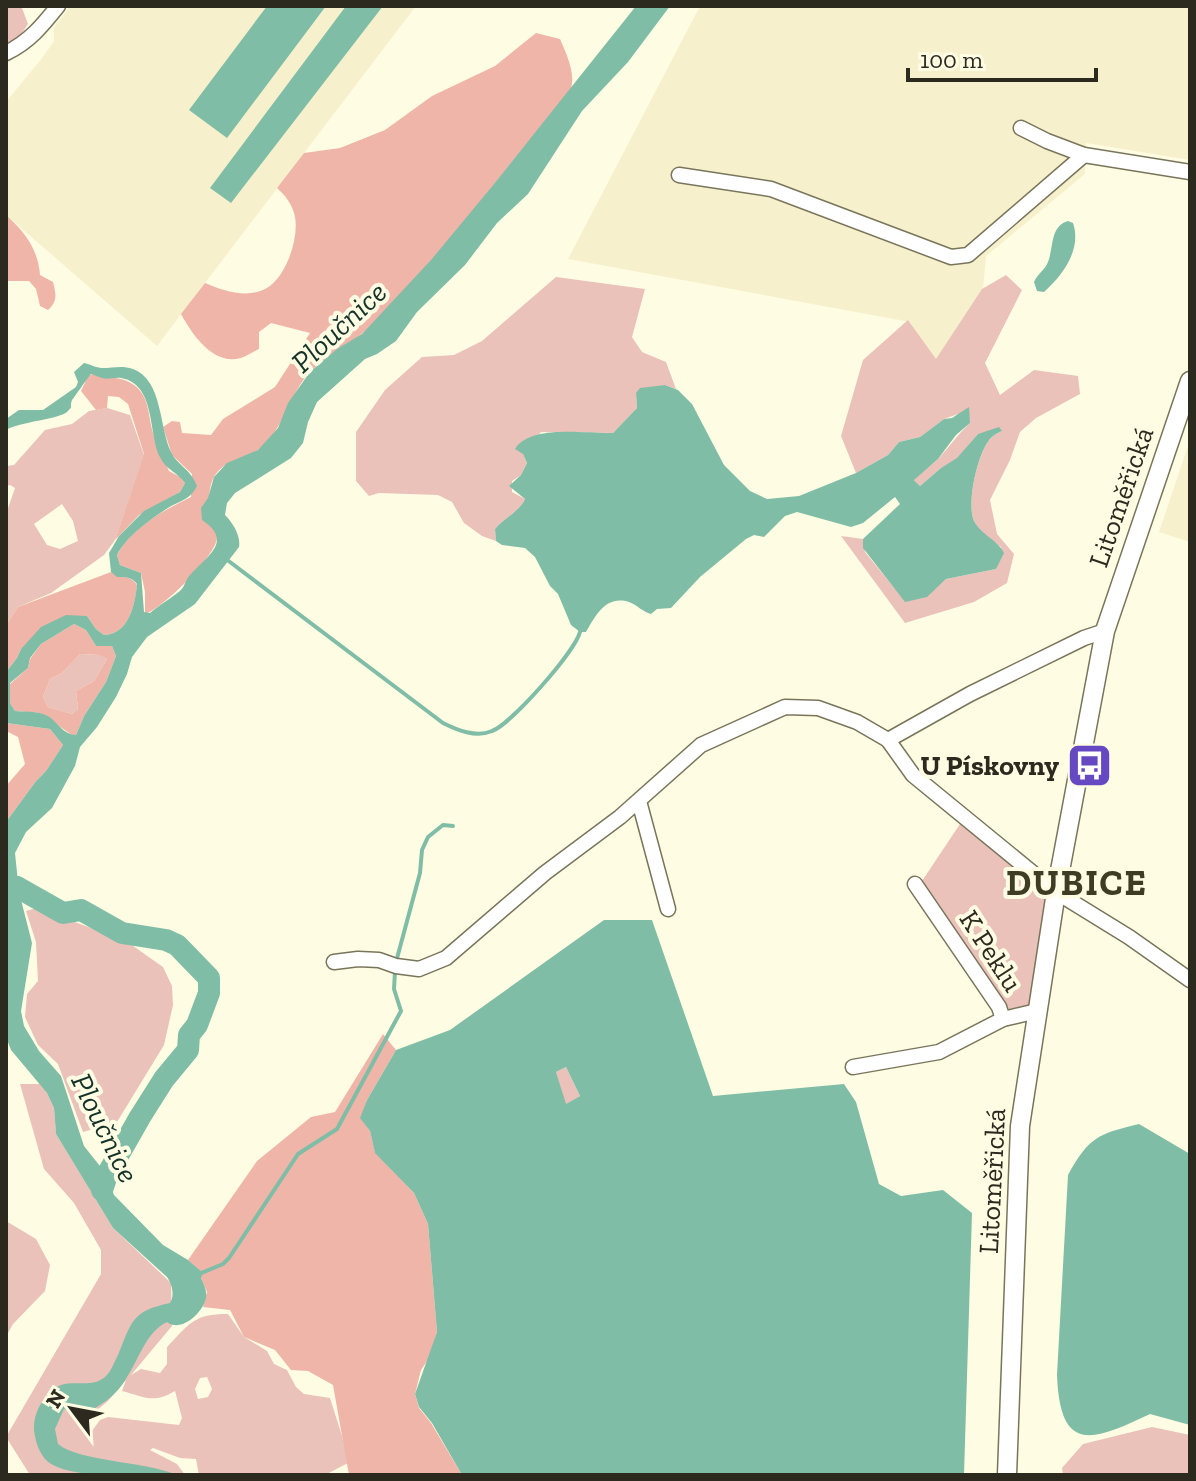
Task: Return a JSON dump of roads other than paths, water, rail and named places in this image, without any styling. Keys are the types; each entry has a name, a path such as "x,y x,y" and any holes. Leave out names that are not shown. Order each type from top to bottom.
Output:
{"street":[{"path":"6,53 24,44 58,6"},
{"path":"1021,128 1084,155 1190,172"},
{"path":"679,175 771,189 951,257 968,255 1084,155"},
{"name":"Litoměřická","path":"1007,1475 1020,1126 1056,892 1105,631 1190,381"},
{"path":"888,740 970,694 1084,638 1105,631"},
{"path":"334,962 379,960 419,969 446,958 545,873 639,801 701,745 785,707 818,708 857,722 888,740 913,775 1056,892 1129,937 1190,980"},
{"path":"639,801 668,909"},
{"name":"K Peklu","path":"915,884 999,1007 1003,1019 1037,1011"},
{"path":"853,1067 939,1052 1003,1019"}],"waterway":[{"path":"226,559 443,723 467,732 480,734 492,731 513,716 555,671 580,632"},
{"path":"396,962 420,873 422,850 428,837 443,825 453,826"},
{"name":"Ploučnice","path":"9,886 17,887 63,913 81,910 122,933 166,940 177,945 209,978 209,993 197,1025 189,1035 188,1050 164,1079 140,1117 107,1175 102,1190"},
{"path":"199,1274 223,1264 229,1258 298,1154 337,1129 401,1011 394,989 395,971"}],"place":[{"name":"U Pískovny","path":"1090,765"}],"district":[{"name":"DUBICE","path":"1077,882"}]}
